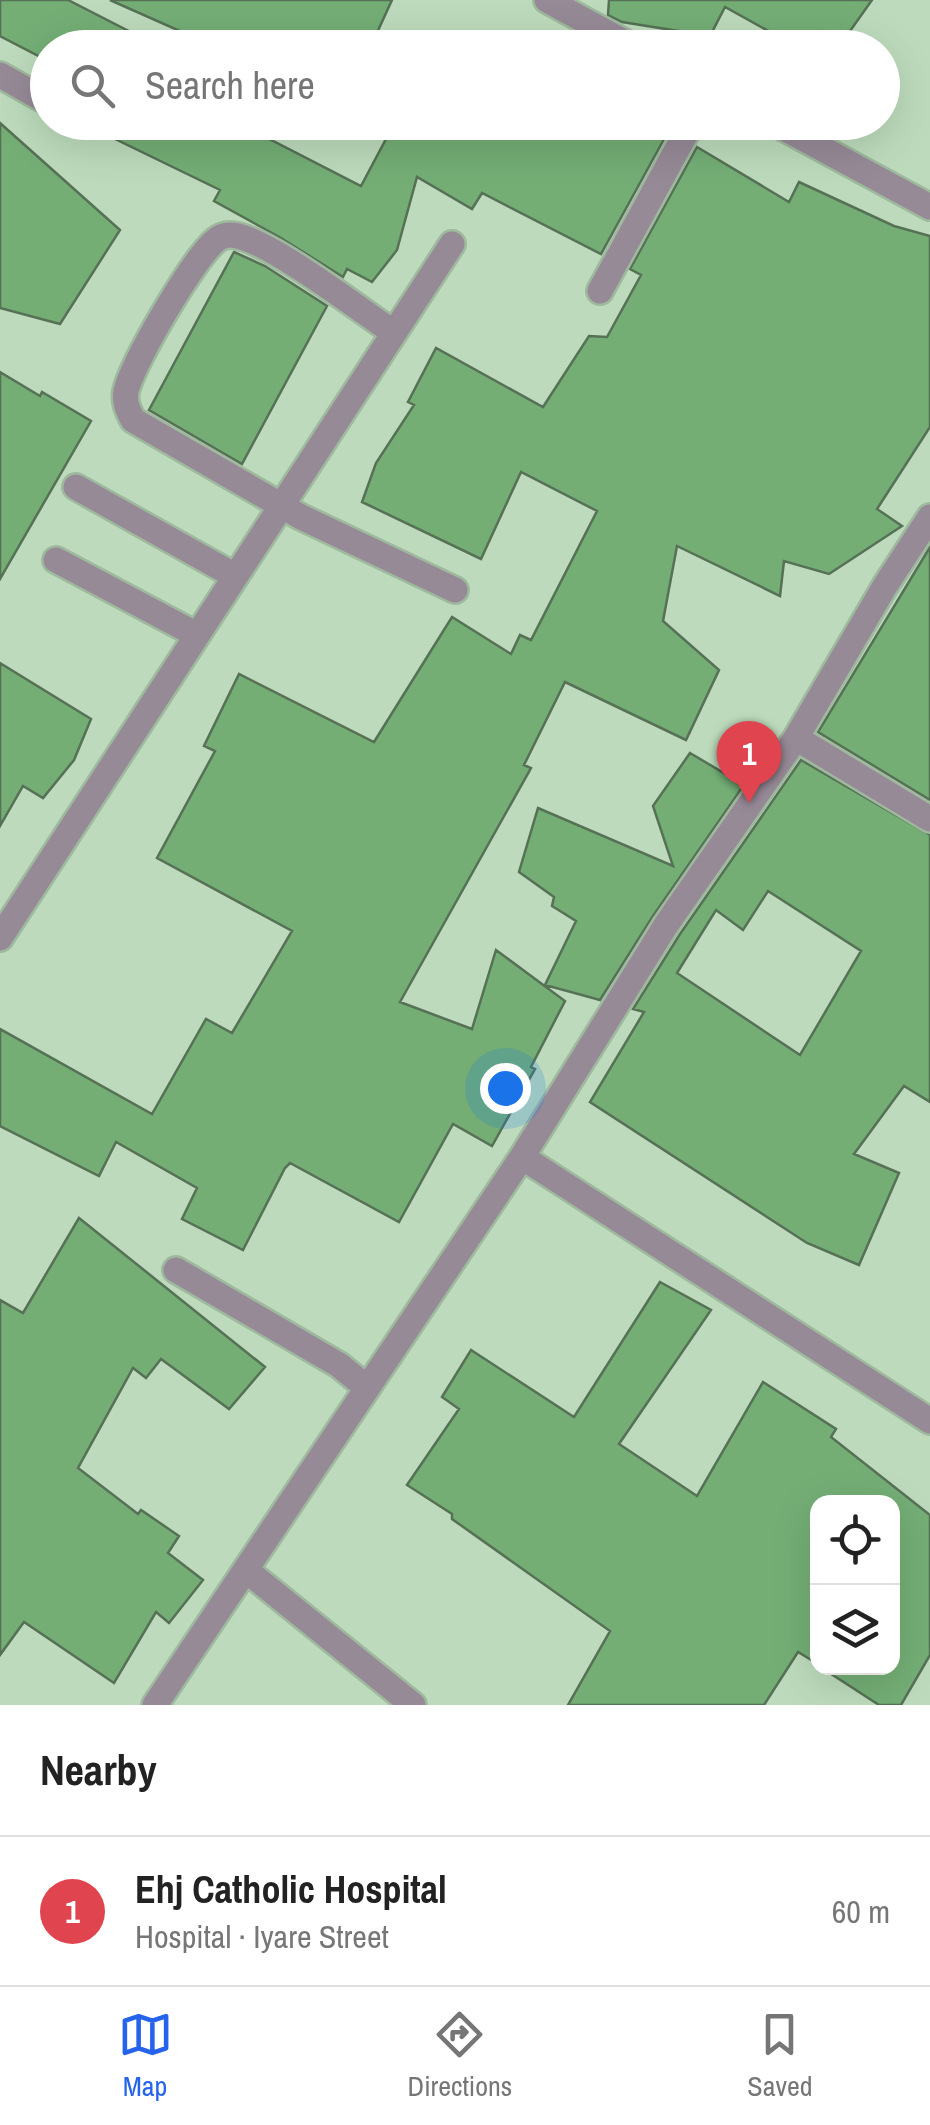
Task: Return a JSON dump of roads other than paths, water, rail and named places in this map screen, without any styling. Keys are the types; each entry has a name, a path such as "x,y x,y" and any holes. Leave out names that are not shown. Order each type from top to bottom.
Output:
{"street":[{"path":"547,0 602,30"},
{"path":"0,76 30,92"},
{"path":"600,291 682,140"},
{"path":"806,140 930,207"},
{"path":"394,333 273,253 238,236 222,236 213,242 178,292 126,390 125,403 133,420 301,517 455,590"},
{"path":"0,938 452,244"},
{"path":"76,487 235,576"},
{"path":"155,1705 522,1157 666,925 796,738 930,517"},
{"path":"56,560 197,636"},
{"path":"796,738 930,819"},
{"path":"522,1157 930,1421"},
{"path":"176,1270 339,1365 366,1387"},
{"path":"247,1571 413,1705"}],"place":[{"name":"Ehj Catholic Hospital","path":"749,803"}]}
